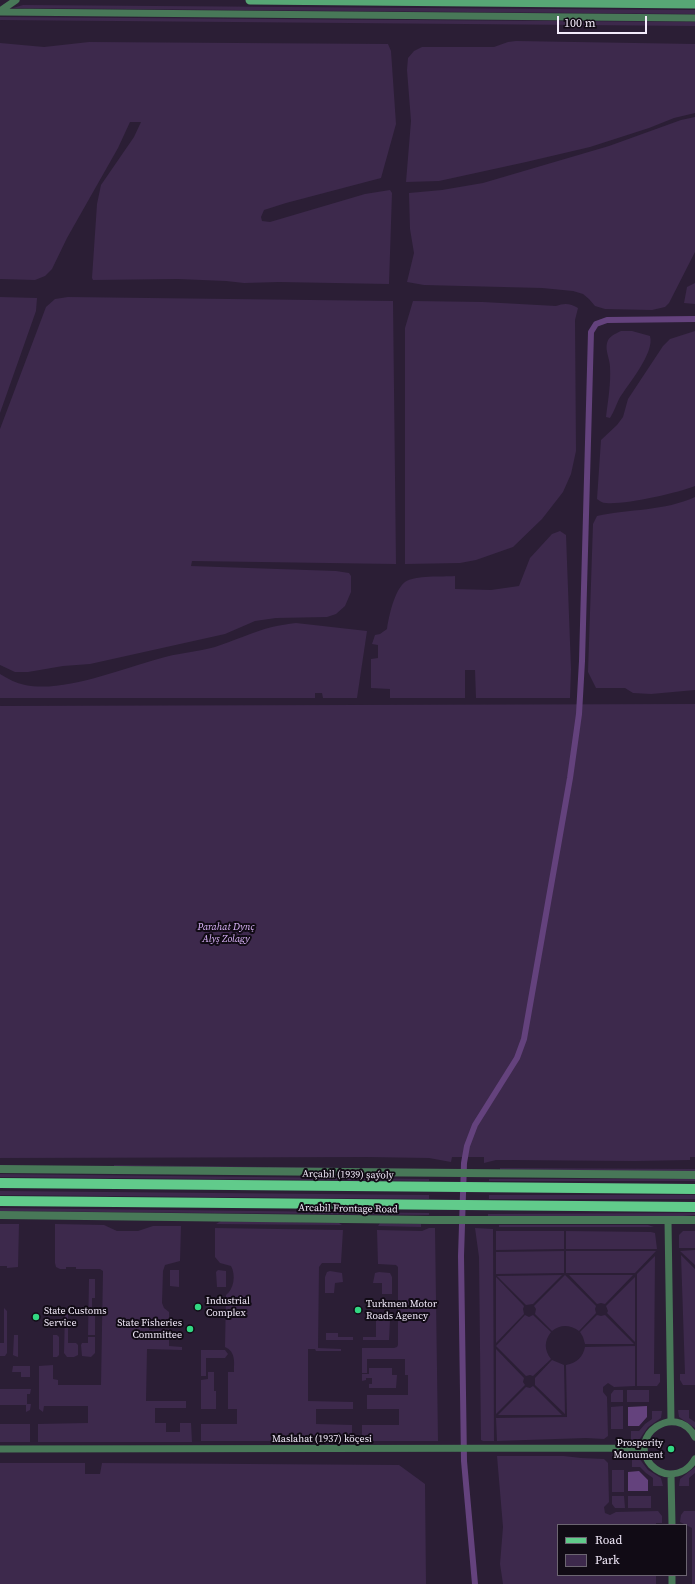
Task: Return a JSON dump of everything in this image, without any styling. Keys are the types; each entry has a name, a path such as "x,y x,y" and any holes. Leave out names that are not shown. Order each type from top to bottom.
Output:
{"main road":[{"path":"250,0 695,4"},
{"name":"Arçabil (1939) şaýoly","path":"0,1183 430,1188 695,1189"},
{"path":"0,1201 695,1207"}],"street":[{"path":"0,12 16,0"},
{"path":"0,12 695,18"},
{"path":"0,1169 695,1175"},
{"name":"Arcabil Frontage Road","path":"0,1214 429,1220 695,1220"},
{"path":"668,1220 670,1422"},
{"path":"695,1437 691,1430 684,1425 670,1422 662,1423 654,1428 646,1439 644,1448 648,1461 654,1468 662,1473 671,1474 685,1470 695,1459"},
{"name":"Maslahat (1937) köçesi","path":"0,1449 644,1448"},
{"path":"671,1474 672,1524"}],"green space":[{"path":"23,5 695,10 695,14 13,8"},
{"path":"0,17 695,22 695,26 0,20"},
{"path":"516,41 695,44 695,113 674,118 649,128 590,147 439,181 406,182 411,121 407,70 408,58 414,51 422,47 494,47"},
{"path":"89,42 388,44 391,51 396,124 381,178 264,210 261,217 262,221 270,222 365,194 390,190 392,193 389,284 279,282 244,283 178,279 93,280 97,204 101,185 134,137 141,122 130,122 118,148 67,238 52,269 45,276 35,280 0,279 0,43 44,47"},
{"path":"695,117 695,252 669,303 665,307 652,310 605,309 595,306 583,294 573,291 542,288 424,285 407,282 414,253 410,229 409,193 442,190 483,183 609,146 681,120"},
{"path":"695,283 695,304 684,303 687,287"},
{"path":"0,297 37,298 36,311 0,413"},
{"path":"68,297 393,301 396,564 192,561 191,566 336,571 349,573 351,576 351,592 345,606 336,614 327,617 276,618 255,621 225,634 90,664 63,666 28,672 15,672 0,665 0,429 46,307 55,299"},
{"path":"413,301 483,302 556,306 567,304 578,308 575,320 576,451 571,474 563,492 542,519 513,547 476,560 460,563 405,564 405,328"},
{"path":"621,331 632,331 650,336 649,351 640,368 619,399 610,418 606,417 610,373 607,343 614,334"},
{"path":"695,331 695,486 664,495 638,500 614,503 601,502 597,499 601,440 623,417 628,399 663,346 670,339"},
{"path":"695,497 695,690 651,694 633,693 625,688 596,688 588,672 593,524 597,516 672,505"},
{"path":"560,531 566,535 571,669 570,698 476,698 475,670 465,670 465,698 390,698 390,689 371,688 371,659 378,658 378,645 372,644 375,635 380,634 387,629 395,597 405,582 422,577 455,576 455,589 491,590 519,586 530,558 552,534"},
{"path":"296,623 367,631 357,698 323,698 322,693 315,693 315,698 0,698 0,674 12,681 25,685 40,687 57,686 92,679 165,657 215,647 257,631"},
{"name":"Parahat Dynç Alyş Zolagy","path":"695,704 695,1157 690,1157 690,1160 496,1160 484,1163 484,1157 452,1157 451,1162 429,1158 369,1157 0,1158 0,706"},
{"path":"114,1166 423,1169 423,1170"},
{"path":"500,1168 695,1169 695,1171 500,1171"},
{"path":"0,1174 429,1179 429,1181 0,1177"},
{"path":"489,1179 695,1179 695,1181 489,1181"},
{"path":"0,1191 429,1195 429,1199 0,1195"},
{"path":"489,1195 695,1195 695,1199 489,1199"},
{"path":"0,1208 429,1213 429,1215 0,1211"},
{"path":"695,1213 695,1215 683,1216 488,1216 488,1214"},
{"path":"221,1221 339,1223 342,1225 216,1224"},
{"path":"380,1223 421,1224 421,1227 378,1226"},
{"path":"0,1224 19,1224 18,1267 7,1268 7,1266 0,1266"},
{"path":"55,1224 104,1225 117,1231 138,1231 153,1226 181,1226 180,1261 165,1265 163,1271 162,1303 164,1308 169,1312 169,1327 154,1327 154,1325 149,1325 149,1330 169,1329 169,1346 182,1347 182,1350 147,1349 146,1401 186,1401 186,1408 155,1408 155,1423 166,1423 166,1432 180,1432 180,1423 191,1423 192,1442 38,1442 38,1424 88,1423 88,1406 44,1406 43,1412 39,1409 39,1366 53,1365 53,1379 58,1380 58,1385 101,1385 103,1271 100,1269 76,1269 76,1267 66,1267 66,1269 60,1269 56,1267"},
{"path":"499,1225 648,1225 654,1227 499,1227"},
{"path":"215,1228 343,1230 341,1263 322,1263 319,1267 318,1348 341,1349 341,1351 316,1351 315,1349 308,1349 308,1401 353,1402 353,1409 316,1409 316,1424 352,1425 352,1441 201,1441 201,1424 237,1424 237,1409 228,1409 228,1372 234,1372 234,1358 229,1349 225,1347 226,1295 231,1289 234,1278 231,1266 220,1263 215,1257"},
{"path":"429,1228 435,1228 438,1441 362,1441 362,1425 399,1425 399,1409 367,1409 367,1395 408,1395 408,1375 405,1375 405,1359 367,1359 367,1373 362,1373 362,1348 394,1348 398,1345 398,1267 396,1265 378,1264 377,1230 422,1231"},
{"path":"475,1228 493,1229 494,1441 481,1440 479,1257"},
{"path":"496,1231 564,1231 564,1249 496,1250"},
{"path":"566,1231 651,1232 655,1233 657,1249 566,1249"},
{"path":"683,1231 695,1231 695,1248 679,1248 679,1235"},
{"path":"695,1250 695,1265 680,1251"},
{"path":"564,1251 564,1273 496,1274 496,1252"},
{"path":"566,1251 656,1251 635,1273 566,1273"},
{"path":"681,1255 695,1269 695,1385 683,1385 680,1380 680,1374 685,1374"},
{"path":"655,1256 654,1374 660,1374 660,1382 657,1386 637,1386 637,1274"},
{"path":"170,1270 179,1270 179,1287 170,1286"},
{"path":"218,1270 226,1271 226,1287 217,1287 216,1272"},
{"path":"327,1272 342,1273 343,1282 335,1283 334,1293 325,1293 325,1277"},
{"path":"375,1273 390,1273 392,1277 392,1294 382,1294 382,1283 373,1283"},
{"path":"562,1275 533,1304 526,1305 497,1276"},
{"path":"565,1275 596,1306 596,1313 579,1331 572,1327 562,1326 552,1331 535,1314 536,1309 534,1306"},
{"path":"569,1275 633,1275 605,1304 597,1304"},
{"path":"496,1277 524,1306 524,1314 496,1343"},
{"path":"635,1277 635,1342 607,1313 608,1311 606,1306"},
{"path":"89,1279 95,1279 95,1298 92,1298 92,1312 95,1313 95,1335 88,1335"},
{"path":"4,1308 7,1311 7,1353 5,1356 0,1356 0,1343 4,1343"},
{"path":"68,1308 68,1343 76,1343 78,1345 78,1355 74,1357 67,1357 64,1353 65,1311"},
{"path":"525,1315 529,1317 533,1315 551,1332 546,1342 546,1349 551,1359 533,1376 526,1376 496,1346"},
{"path":"597,1315 605,1315 634,1344 585,1344 580,1332"},
{"path":"376,1319 390,1320 389,1340 363,1340 363,1337 376,1337"},
{"path":"326,1333 338,1333 338,1337 353,1337 353,1340 326,1340"},
{"path":"14,1335 18,1335 18,1357 13,1355"},
{"path":"53,1335 57,1335 59,1337 59,1355 57,1357 53,1357"},
{"path":"88,1337 95,1337 95,1353 91,1357 82,1356 81,1345 82,1343 88,1343"},
{"path":"635,1346 635,1386 614,1387 608,1383 603,1387 603,1392 607,1397 608,1436 604,1439 586,1438 497,1441 496,1418 567,1417 566,1365 579,1359 583,1354 585,1347"},
{"path":"496,1349 524,1378 523,1382 525,1385 496,1414"},
{"path":"201,1350 225,1350 228,1354 225,1358 206,1358 206,1376 201,1376"},
{"path":"552,1360 564,1365 565,1414 535,1385 535,1378"},
{"path":"13,1366 30,1366 30,1377 21,1377 21,1372 12,1372"},
{"path":"369,1368 392,1368 392,1375 397,1375 396,1388 369,1388 369,1384 372,1384 372,1378 366,1378 366,1380 362,1381 362,1374 369,1374"},
{"path":"208,1372 214,1372 216,1409 201,1409 201,1380 208,1379"},
{"path":"533,1386 562,1415 498,1415 526,1387 530,1388"},
{"path":"0,1389 31,1389 30,1394 27,1394 27,1404 31,1404 30,1410 26,1412 26,1405 0,1405"},
{"path":"614,1390 623,1390 623,1402 611,1402 611,1394"},
{"path":"627,1390 649,1390 649,1402 627,1402"},
{"path":"623,1406 623,1429 611,1429 611,1407"},
{"path":"678,1410 689,1410 689,1418 695,1422 695,1428 679,1417"},
{"path":"652,1411 662,1411 661,1418 648,1427 639,1440 631,1441 631,1431 639,1431 652,1419"},
{"path":"0,1424 30,1424 30,1442 0,1442"},
{"path":"497,1456 564,1456 604,1459 608,1463 609,1502 604,1507 605,1513 610,1515 616,1512 658,1511 662,1516 662,1523 557,1524 557,1576 656,1576 656,1584 503,1584 500,1564 503,1527"},
{"path":"632,1457 639,1458 648,1470 661,1478 663,1486 653,1486 653,1478 640,1467 632,1467"},
{"path":"0,1463 85,1463 85,1474 100,1474 102,1463 399,1465 425,1484 426,1584 0,1584"},
{"path":"695,1467 695,1473 689,1478 689,1486 679,1486 680,1479"},
{"path":"612,1470 624,1470 624,1492 612,1492"},
{"path":"612,1496 624,1496 625,1508 615,1508 612,1504"},
{"path":"628,1496 651,1496 651,1508 628,1508"},
{"path":"684,1511 695,1511 695,1584 692,1584 692,1528 687,1524 680,1522 681,1515"}],"shaded area":[{"path":"647,1406 647,1417 639,1426 628,1426 628,1407"},
{"path":"639,1471 648,1480 648,1491 628,1491 628,1472"}],"waterway":[{"path":"475,1584 464,1461 461,1256 464,1163 467,1146 475,1125 517,1058 524,1039 570,778 579,714 582,661 591,332 596,324 607,320 695,319"}],"place":[{"name":"Industrial Complex","path":"198,1307"},
{"name":"Turkmen Motor Roads Agency","path":"358,1310"},
{"name":"State Customs Service","path":"36,1317"},
{"name":"State Fisheries Committee","path":"190,1329"},
{"name":"Prosperity Monument","path":"671,1449"}]}
